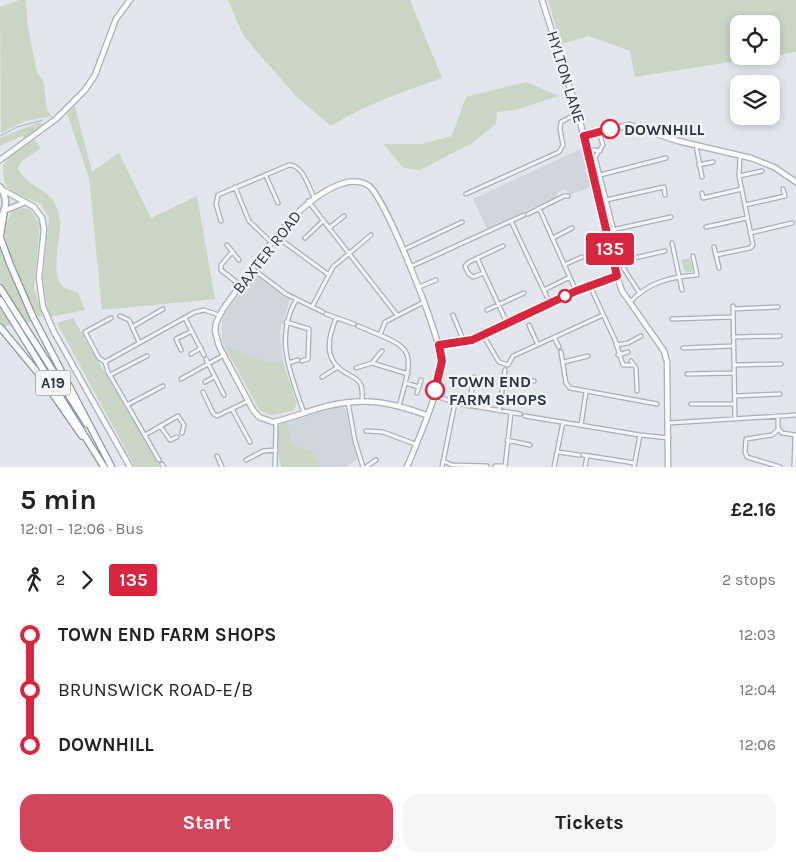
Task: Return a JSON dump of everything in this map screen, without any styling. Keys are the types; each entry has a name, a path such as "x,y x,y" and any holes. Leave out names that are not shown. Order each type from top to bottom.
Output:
{"highway":[{"path":"3,213 0,237 7,257 37,325 107,467"},
{"name":"A19","path":"0,288 107,467"},
{"name":"A19","path":"0,300 107,467"},
{"path":"0,326 38,373 107,467"}],"main road":[{"path":"1,188 6,202 3,213"}],"street":[{"path":"0,160 56,118 85,90 97,69 116,19 130,0"},
{"name":"HYLTON LANE","path":"542,0 578,113 617,276 630,302 664,351 667,362 668,467"},
{"path":"466,194 558,152 563,145 560,129 562,122 578,113"},
{"path":"584,136 630,125 774,167 796,182"},
{"path":"599,132 603,145 595,157 612,230 624,269 640,292"},
{"path":"696,145 702,177"},
{"path":"587,149 600,151"},
{"path":"716,255 750,248 753,245 738,176 740,156"},
{"path":"600,175 666,158"},
{"path":"699,165 713,162"},
{"path":"221,221 217,211 216,198 218,195 289,165 294,165 300,170 314,197"},
{"path":"738,176 762,171"},
{"path":"266,176 278,203"},
{"name":"BAXTER ROAD","path":"218,315 253,268 308,201 343,183 359,182 369,186 379,198 418,287 439,345 442,361 434,395 407,467"},
{"path":"1,188 37,210 44,222 40,294 50,323 130,467"},
{"path":"235,188 249,221 272,244"},
{"path":"606,200 664,188 665,194"},
{"path":"702,193 703,198 742,189"},
{"path":"745,205 784,196 783,189"},
{"path":"410,268 568,196"},
{"path":"308,201 350,252 397,315"},
{"path":"3,213 23,203"},
{"path":"539,208 576,291"},
{"path":"329,228 344,216"},
{"path":"612,230 671,217"},
{"path":"706,227 747,218"},
{"path":"305,238 323,221"},
{"path":"511,221 546,297"},
{"path":"402,250 462,222"},
{"path":"750,233 792,223"},
{"path":"552,238 572,228"},
{"path":"312,307 333,267 371,235"},
{"path":"278,237 328,275"},
{"path":"672,243 682,290"},
{"path":"227,246 239,260"},
{"path":"484,273 473,277 468,274 465,266 468,262 503,246"},
{"path":"714,247 719,268"},
{"path":"621,261 666,251"},
{"path":"232,252 221,266 221,270 240,286"},
{"path":"630,302 640,292 656,282 680,276 697,275 693,256"},
{"path":"564,265 582,257"},
{"path":"477,258 507,324"},
{"path":"253,268 296,300 354,324"},
{"path":"439,345 464,342 483,335 576,291 617,276"},
{"path":"544,290 570,277"},
{"path":"418,287 436,280"},
{"path":"590,286 623,365 634,365"},
{"path":"487,310 524,292"},
{"path":"296,300 286,322 284,340 288,363 304,413"},
{"path":"380,334 385,322 424,302"},
{"path":"735,419 732,346 734,337 733,307 778,307"},
{"path":"132,326 163,310"},
{"path":"105,362 185,318 204,310 218,315 215,331 224,355 248,401 259,417 276,422 348,402 362,401 399,406 426,414"},
{"path":"453,315 464,342"},
{"path":"483,335 499,362 508,365 513,356 603,315"},
{"path":"120,316 126,317 140,342"},
{"path":"672,319 732,317"},
{"path":"111,318 85,332 99,358 105,362 110,375 159,460"},
{"path":"185,318 204,355"},
{"path":"336,318 328,346 338,367 362,386 362,401"},
{"path":"286,322 309,328 308,359 288,363"},
{"path":"528,325 538,344"},
{"path":"358,326 402,345 409,358 408,374 399,406"},
{"path":"181,350 176,339 192,331"},
{"path":"616,345 628,343 641,336"},
{"path":"734,337 780,336"},
{"path":"554,337 559,347"},
{"path":"683,348 732,346"},
{"path":"191,354 200,348"},
{"path":"356,368 372,363 382,351"},
{"path":"561,352 566,383 570,388 657,404"},
{"path":"618,355 628,352"},
{"path":"181,379 224,355"},
{"path":"110,375 147,356"},
{"path":"564,362 588,356"},
{"path":"206,359 224,394"},
{"path":"631,360 638,376 637,391"},
{"path":"372,363 408,374"},
{"path":"734,365 781,364"},
{"path":"322,377 338,367"},
{"path":"499,411 505,370"},
{"path":"686,374 734,373"},
{"path":"205,382 214,377"},
{"path":"469,406 474,377"},
{"path":"417,393 421,380"},
{"path":"503,381 534,380"},
{"path":"406,382 419,386"},
{"path":"127,405 162,386"},
{"path":"203,392 213,413 217,416 248,401"},
{"path":"581,426 586,392"},
{"path":"735,396 780,394"},
{"path":"434,395 455,403 520,414"},
{"path":"348,402 365,467 376,460"},
{"path":"442,467 455,403"},
{"path":"691,404 734,404"},
{"path":"232,409 250,442"},
{"path":"495,466 505,466 511,413"},
{"path":"669,423 796,415"},
{"path":"145,435 178,416 184,425 182,433"},
{"path":"525,416 640,436 669,438"},
{"path":"778,416 779,429 782,433 795,436 794,467"},
{"path":"275,467 276,422"},
{"path":"554,467 563,422"},
{"path":"160,426 170,440 178,438"},
{"path":"779,429 772,435 746,439 744,444 748,457 780,467"},
{"path":"366,431 383,432 415,444"},
{"path":"558,452 635,465 640,436"},
{"path":"507,440 530,445"},
{"path":"246,460 263,451 276,450"},
{"path":"217,456 222,467"},
{"path":"583,456 585,467"},
{"path":"443,461 452,465 487,466"}],"shaded area":[{"path":"581,149 590,185 586,189 570,195 565,189 558,192 556,197 487,229 473,199"},
{"path":"254,276 258,276 290,299 280,331 283,362 266,362 224,345 222,342 222,322 225,312"},
{"path":"342,406 345,409 357,459 346,467 322,467 311,450 294,446 287,422"}],"green space":[{"path":"19,0 26,0 27,21 37,73 43,80 47,110 52,116 25,121 1,133 0,7"},
{"path":"228,0 410,0 442,78 371,105 331,126 296,96 252,46 242,33"},
{"path":"548,0 796,0 796,52 780,55 780,15 730,15 730,62 635,77 630,51 589,36 561,44"},
{"path":"526,82 559,96 515,110 497,112 496,124 472,143 420,170 404,168 383,144 422,144 452,136 466,97"},
{"path":"75,106 92,172 119,153 151,218 197,196 215,299 102,310 89,178 67,113"},
{"path":"39,122 44,125 27,138 22,136 0,146 0,138"},
{"path":"35,140 41,148 22,161 18,168 26,180 44,191 54,201 60,223 56,266 57,275 64,287 78,293 85,310 49,317 43,278 49,218 41,204 12,192 4,182 3,165 15,151"},
{"path":"22,208 30,209 40,224 34,288 42,315 38,317 14,264 5,233 6,224 12,211"},
{"path":"0,248 32,322 26,323 0,281"},
{"path":"690,258 693,269 691,272 685,272 681,260"},
{"path":"0,307 11,324 4,327 0,321"},
{"path":"73,318 160,467 135,467 57,323"},
{"path":"224,345 266,362 283,362 297,404 293,411 271,415 260,411"},
{"path":"287,422 294,446 311,450 322,467 282,467 277,451 276,438 281,423"}],"waterway":[{"path":"0,136 17,127 43,120"}],"bus line":[{"name":"135","path":"435,390 442,361 439,345 472,340 576,291 617,276 584,136 610,129"}],"place":[{"name":"DOWNHILL","path":"610,129"},
{"name":"TOWN END FARM SHOPS","path":"435,390"}]}
